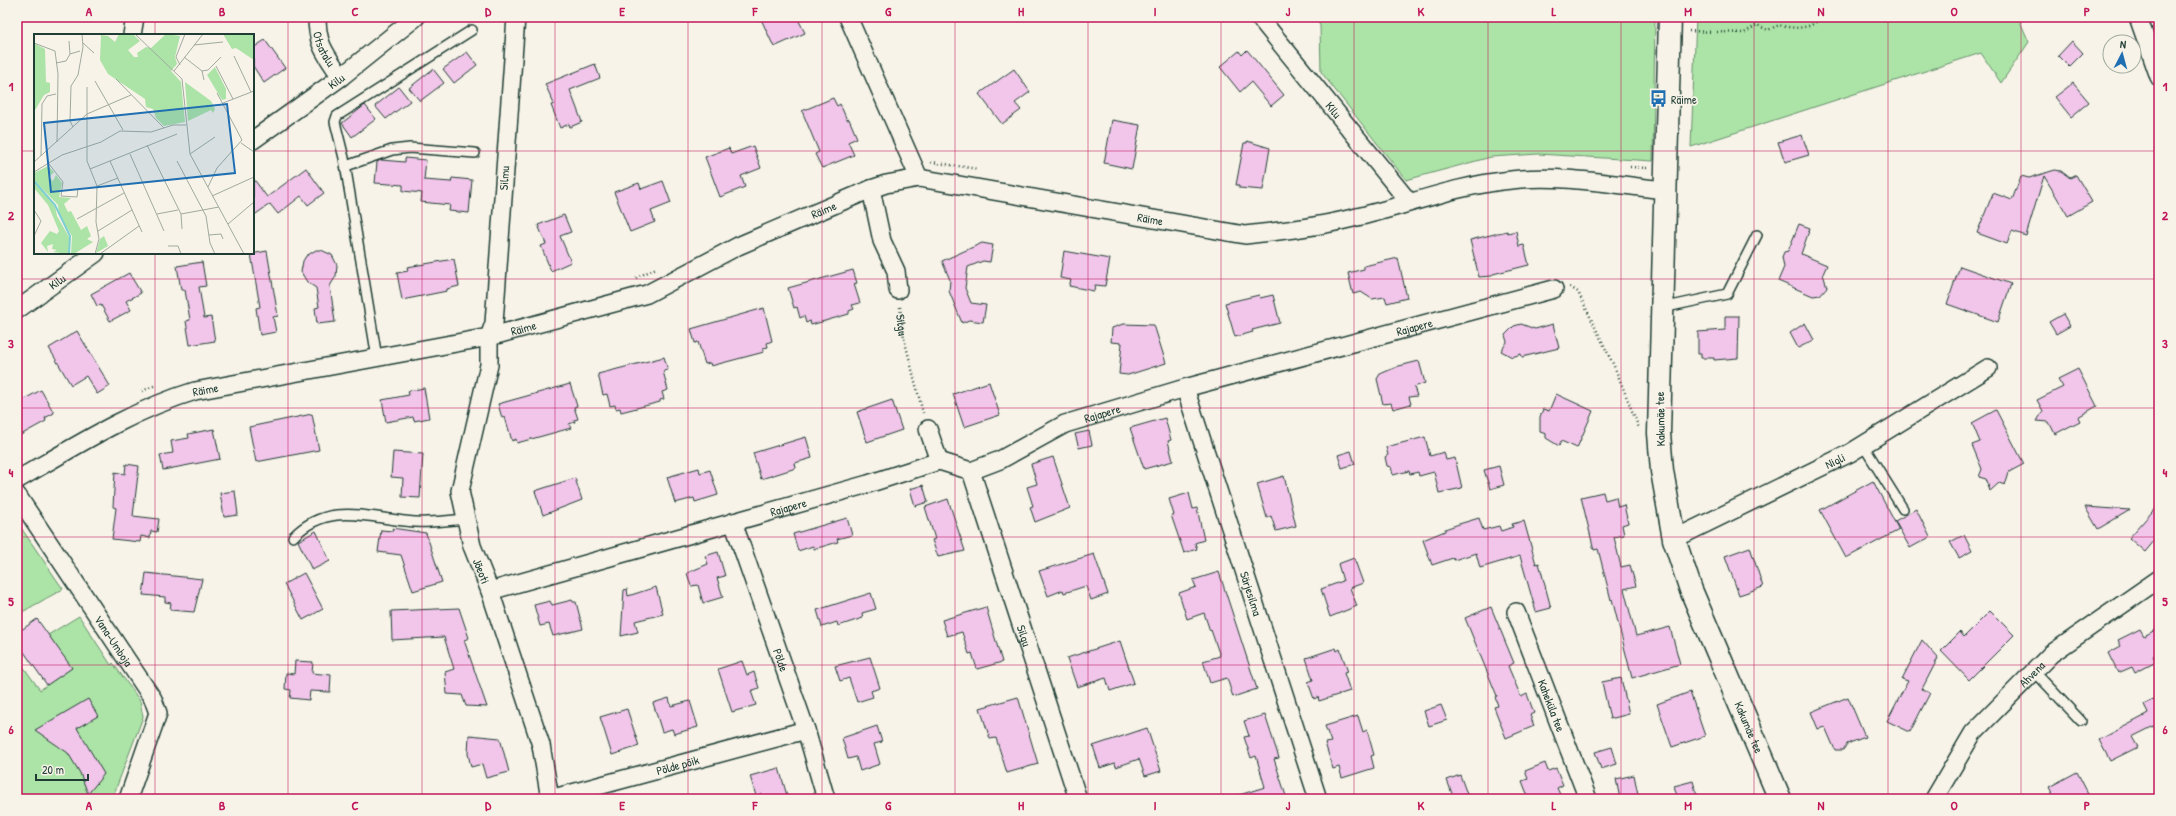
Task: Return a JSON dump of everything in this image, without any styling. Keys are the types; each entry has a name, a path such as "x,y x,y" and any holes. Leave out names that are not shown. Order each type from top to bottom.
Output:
{"street":[{"path":"132,34 135,17"},
{"name":"Otsatalu","path":"317,17 317,32 320,46 341,77"},
{"name":"Kilu","path":"254,139 341,77 416,17"},
{"name":"Silmu","path":"489,337 494,323 516,17"},
{"path":"848,17 919,178"},
{"name":"Kilu","path":"1259,17 1409,202"},
{"path":"2138,17 2159,77"},
{"name":"Kakumäe tee","path":"1676,24 1665,190 1659,433 1662,471 1674,539 1691,590 1780,799"},
{"name":"Räime","path":"17,480 97,434 172,398 195,391 489,337 646,294 738,246 871,189 886,184 919,178 1245,235 1287,230 1353,218 1478,184 1512,180 1546,178 1665,190"},
{"path":"871,189 882,241 896,271 898,290"},
{"name":"Kilu","path":"17,310 95,254"},
{"name":"Rajapere","path":"971,471 1000,460 1065,424 1185,388 1554,289"},
{"name":"Jõeoti","path":"489,337 489,365 460,491 472,546 490,591 541,744 550,799"},
{"name":"Nigli","path":"1674,539 1863,445 1988,368"},
{"name":"Särjesilma","path":"1185,388 1318,799"},
{"path":"928,429 939,461 971,471"},
{"name":"Rajapere","path":"490,591 868,484 939,461"},
{"name":"Silgu","path":"971,471 1078,799"},
{"name":"Vana-Umboja","path":"17,495 153,698 158,713 128,799"},
{"name":"Põlde","path":"733,522 806,730 826,799"},
{"name":"Ahvena","path":"1934,799 1973,733 2051,654 2159,579"},
{"name":"Kaheküla tee","path":"1516,612 1588,799"},
{"name":"Põlde põik","path":"550,799 806,730"}],"lane":[{"path":"377,358 346,166 335,122 337,116 472,30"},
{"path":"346,166 392,150 410,148 475,153"},
{"path":"1662,308 1727,294 1757,235"},
{"path":"1863,445 1903,509"},
{"path":"293,537 303,527 319,519 348,513 415,522 467,519"},
{"path":"2034,671 2081,721"}],"path":[{"path":"1676,24 1744,34 1757,25 1768,30 1778,25 1793,29 1818,22 1821,17"},
{"path":"1554,289 1567,287 1578,292 1615,368 1640,430"},
{"name":"Silgu","path":"898,290 904,338 928,429"}],"green space":[{"path":"1316,17 1655,17 1653,161 1538,154 1491,157 1406,180 1321,72 1320,26"},
{"path":"1696,17 2018,17 2029,42 2001,83 1981,53 1691,147"},
{"path":"17,522 63,589 17,615"},
{"path":"79,616 111,665 113,663 140,701 143,717 112,799 17,799 17,658 40,690 71,668 48,635"}],"building":[{"path":"760,17 797,17 805,33 774,47"},
{"path":"265,40 285,68 264,83 254,68 254,47"},
{"path":"2072,41 2083,53 2069,67 2058,56"},
{"path":"1247,50 1284,95 1271,106 1251,82 1240,92 1220,67 1239,51 1242,55"},
{"path":"467,52 477,65 454,83 443,69"},
{"path":"595,64 600,78 570,90 582,122 570,127 569,124 560,128 551,105 554,104 545,84"},
{"path":"433,69 444,83 420,101 409,88"},
{"path":"1014,69 1030,92 1015,103 1021,110 1002,124 979,94"},
{"path":"2073,83 2089,102 2071,117 2055,97"},
{"path":"399,87 410,101 386,119 375,106"},
{"path":"833,98 837,106 840,104 847,120 849,119 857,138 848,142 854,155 822,168 815,154 819,152 802,111"},
{"path":"365,105 376,119 352,137 342,123"},
{"path":"1112,120 1140,125 1132,169 1104,163"},
{"path":"1802,135 1809,155 1785,162 1778,142"},
{"path":"1247,141 1270,148 1263,190 1239,188 1239,185 1236,185 1244,143 1247,143"},
{"path":"753,146 761,168 741,176 745,187 720,197 705,157 729,148 731,154"},
{"path":"405,158 426,160 424,180 451,182 452,178 472,180 469,213 449,211 450,205 421,202 422,193 403,191 403,185 375,183 377,162 381,160 405,162"},
{"path":"306,168 324,193 308,205 301,196 278,214 270,204 254,215 254,179 267,197"},
{"path":"2055,170 2061,171 2070,178 2076,175 2092,202 2068,216 2044,176 2026,236 2012,231 2007,244 1977,233 1993,193 2012,200 2021,176 2029,178"},
{"path":"663,181 671,203 651,211 655,222 630,232 614,192 639,183 641,189"},
{"path":"564,215 571,232 560,236 571,262 551,271 541,246 546,244 538,225"},
{"path":"1799,224 1810,228 1801,254 1827,265 1823,274 1827,287 1820,295 1813,296 1778,281 1784,267 1782,257 1784,252 1788,251"},
{"path":"1507,231 1508,233 1516,231 1519,246 1524,245 1529,265 1493,274 1492,276 1479,277 1470,240"},
{"path":"982,243 993,245 990,262 983,261 968,267 965,288 971,303 986,305 983,322 969,320 962,323 949,291 950,280 942,261"},
{"path":"316,250 321,250 332,255 337,265 336,276 330,286 335,322 317,324 315,308 319,307 316,288 307,282 301,272 303,261 306,256"},
{"path":"267,251 278,316 273,317 276,332 260,335 256,308 260,307 251,254"},
{"path":"1064,251 1110,259 1105,286 1095,285 1094,291 1069,286 1071,280 1060,278"},
{"path":"1398,258 1407,298 1387,303 1385,297 1372,299 1361,292 1353,294 1348,273 1364,269 1364,266"},
{"path":"454,259 459,286 447,289 447,291 402,300 397,273 408,271 407,267"},
{"path":"202,262 206,286 199,287 204,318 211,317 215,341 190,345 186,321 190,320 185,290 181,290 177,266"},
{"path":"1960,266 2011,284 1998,322 1947,304"},
{"path":"853,270 857,283 854,284 860,303 852,305 854,309 849,311 849,314 811,325 810,321 806,323 804,316 800,318 797,307 794,308 788,288"},
{"path":"129,273 141,293 126,301 131,310 110,321 101,305 97,306 91,294"},
{"path":"1259,295 1260,298 1273,295 1280,323 1252,330 1253,332 1235,337 1225,303"},
{"path":"764,308 772,341 767,343 768,347 763,348 764,352 711,366 710,363 705,364 698,342 695,343 691,329"},
{"path":"2063,314 2070,326 2056,334 2049,322"},
{"path":"1725,316 1739,316 1738,358 1714,360 1714,358 1701,358 1701,354 1698,354 1698,332 1725,330"},
{"path":"1805,323 1814,340 1798,348 1790,333"},
{"path":"1123,324 1154,325 1166,363 1128,375 1119,374 1122,343 1111,342 1112,328"},
{"path":"1521,324 1535,329 1553,324 1559,348 1522,357 1521,354 1512,357 1501,351 1507,342 1505,335 1514,326"},
{"path":"77,331 110,386 97,394 86,376 71,385 49,348"},
{"path":"664,357 668,370 663,371 668,390 662,392 664,399 660,400 660,402 621,412 620,408 616,409 615,405 610,406 607,394 603,395 598,374"},
{"path":"1419,361 1425,383 1414,387 1417,396 1409,397 1411,404 1393,409 1391,403 1383,404 1377,379 1380,374 1399,366"},
{"path":"2078,369 2097,406 2078,417 2080,421 2055,434 2049,422 2037,421 2043,411 2037,400 2063,387 2058,379"},
{"path":"989,382 1000,415 964,427 953,394"},
{"path":"570,384 577,406 574,407 578,419 569,424 571,428 517,443 516,439 512,441 505,417 502,418 498,404"},
{"path":"424,388 429,418 414,421 413,417 386,422 382,400 409,395 408,391"},
{"path":"41,390 54,413 45,418 46,421 17,437 17,403"},
{"path":"1556,394 1593,411 1577,448 1561,441 1559,446 1546,438 1546,434 1540,432 1540,417 1543,409 1549,411"},
{"path":"892,400 902,430 867,442 857,412"},
{"path":"1996,410 2024,464 2009,472 2005,485 1999,483 1990,491 1986,479 1979,477 1982,469 1972,445 1980,442 1972,423"},
{"path":"312,414 319,450 256,462 249,427"},
{"path":"1165,418 1171,440 1168,441 1173,461 1144,469 1130,428"},
{"path":"214,429 220,459 163,470 160,455 173,453 171,441 189,438 188,434"},
{"path":"1089,431 1092,445 1079,448 1075,434"},
{"path":"806,437 812,458 795,463 796,468 761,479 753,453"},
{"path":"1425,437 1430,456 1444,452 1446,460 1455,458 1462,488 1439,493 1434,472 1419,476 1418,472 1410,474 1409,471 1393,475 1391,467 1387,466 1385,457 1388,455 1386,447"},
{"path":"1351,451 1355,464 1342,468 1338,455"},
{"path":"393,452 423,454 420,498 402,497 403,478 391,477"},
{"path":"1053,457 1070,508 1035,522 1030,507 1033,506 1027,487 1037,484 1031,464"},
{"path":"126,464 139,466 133,516 159,519 157,532 151,531 150,538 141,536 140,542 112,539 116,508 113,507 115,472 125,474"},
{"path":"1499,466 1504,485 1490,489 1484,470"},
{"path":"699,468 700,473 710,470 718,495 695,502 694,498 675,503 667,477"},
{"path":"1284,476 1296,526 1276,531 1271,516 1267,518 1257,484"},
{"path":"575,478 582,500 543,515 535,491"},
{"path":"1873,481 1899,530 1846,558 1820,510"},
{"path":"923,485 928,502 915,506 910,489"},
{"path":"235,491 238,515 224,517 220,493"},
{"path":"1603,492 1605,500 1616,497 1618,507 1624,505 1628,523 1622,525 1624,535 1614,537 1621,567 1630,565 1636,586 1624,589 1636,636 1670,627 1680,664 1632,678 1598,549 1594,550 1581,497"},
{"path":"1189,493 1193,509 1197,508 1204,540 1195,543 1197,549 1184,553 1171,515 1174,515 1169,499"},
{"path":"948,499 965,551 938,557 932,540 935,539 925,507"},
{"path":"2159,504 2159,535 2145,552 2129,538"},
{"path":"2085,507 2130,510 2098,529"},
{"path":"1916,509 1930,537 1910,548 1895,521"},
{"path":"847,518 852,535 837,539 838,542 814,549 813,546 798,551 793,534"},
{"path":"1479,518 1483,530 1499,526 1501,531 1513,527 1512,524 1524,521 1536,564 1539,563 1551,608 1536,612 1520,556 1480,568 1476,553 1454,560 1453,558 1432,565 1423,540 1445,531 1445,529"},
{"path":"392,528 426,533 442,582 413,591 401,555 378,552 381,530 393,531"},
{"path":"316,531 330,561 312,570 298,541"},
{"path":"1964,535 1972,551 1959,558 1950,542"},
{"path":"1750,547 1763,587 1739,595 1725,556"},
{"path":"718,552 725,576 717,578 723,597 703,603 698,585 691,586 687,573 708,564 705,556"},
{"path":"1094,554 1108,594 1091,600 1086,586 1064,593 1063,590 1048,596 1039,571"},
{"path":"1354,558 1363,583 1350,588 1357,606 1330,617 1321,589 1343,581 1338,564"},
{"path":"1219,572 1257,689 1233,697 1227,678 1210,683 1203,661 1220,656 1204,613 1187,619 1179,593 1196,587 1193,580"},
{"path":"146,573 202,579 194,612 170,610 171,603 165,602 165,597 143,595"},
{"path":"304,573 323,609 303,620 284,584"},
{"path":"656,587 663,614 635,621 638,632 621,636 624,590 627,589 628,596"},
{"path":"871,593 876,609 862,613 863,618 838,626 837,622 822,627 817,610"},
{"path":"572,600 573,602 576,602 583,629 553,636 549,624 540,626 534,605 550,601 552,605"},
{"path":"986,607 1002,662 977,669 972,653 969,654 962,632 947,636 942,620"},
{"path":"1491,607 1514,663 1508,666 1521,697 1527,694 1534,713 1530,715 1534,726 1506,738 1494,707 1498,706 1495,697 1497,696 1465,618"},
{"path":"459,608 469,638 464,640 487,707 466,706 462,695 447,694 445,672 454,669 444,637 392,640 391,611"},
{"path":"1990,611 2014,635 1969,680 1941,651 1960,632 1964,637"},
{"path":"37,619 72,668 47,685 17,642 17,633"},
{"path":"2159,628 2159,653 2153,656 2156,662 2135,673 2132,667 2118,673 2108,653 2121,646 2118,640 2140,629 2144,636"},
{"path":"1922,640 1938,658 1922,689 1930,693 1910,732 1887,721 1908,681 1902,679"},
{"path":"1120,641 1134,683 1110,691 1106,678 1077,687 1067,658"},
{"path":"1336,648 1337,651 1340,649 1348,672 1344,673 1350,691 1319,701 1318,697 1314,699 1308,682 1313,680 1306,658"},
{"path":"870,657 880,688 871,691 873,697 857,702 849,678 840,681 835,666"},
{"path":"295,661 313,662 312,673 331,675 330,692 310,691 309,700 290,698 291,690 285,689 286,673 294,674"},
{"path":"742,661 747,675 754,672 759,688 751,691 756,705 732,712 718,669"},
{"path":"1621,678 1629,714 1610,719 1602,682"},
{"path":"1690,692 1705,736 1672,747 1657,704"},
{"path":"1018,697 1038,764 1007,773 996,738 990,739 980,708"},
{"path":"1848,697 1865,737 1847,744 1843,750 1835,750 1825,727 1818,729 1811,712"},
{"path":"2159,697 2159,736 2154,726 2132,737 2138,747 2110,761 2099,740 2148,714 2144,704"},
{"path":"669,698 671,706 690,701 698,727 674,734 672,729 662,732 653,703"},
{"path":"88,699 98,716 77,728 104,774 88,794 80,773 68,753 35,730"},
{"path":"1441,705 1447,720 1429,726 1424,711"},
{"path":"627,709 639,746 612,755 600,717"},
{"path":"1265,715 1279,758 1274,759 1287,799 1236,799 1236,796 1265,787 1256,756 1251,758 1244,737 1249,736 1244,721"},
{"path":"1358,716 1363,732 1367,730 1374,755 1371,756 1374,768 1342,778 1339,767 1333,769 1325,743 1331,742 1325,726"},
{"path":"877,726 882,742 874,744 880,764 860,771 856,757 848,759 842,738"},
{"path":"1147,728 1161,771 1145,776 1139,759 1116,767 1115,763 1100,768 1093,746"},
{"path":"469,735 500,738 509,772 486,778 482,764 471,767 468,754"},
{"path":"1612,747 1617,764 1601,769 1595,752"},
{"path":"1545,763 1548,771 1556,768 1563,785 1557,788 1562,799 1529,799 1522,781 1528,779 1525,771"},
{"path":"779,768 788,799 763,799 762,794 756,796 750,776"},
{"path":"2077,772 2091,799 2055,799 2049,787"},
{"path":"1460,775 1467,794 1454,799 1447,780"},
{"path":"1634,775 1639,799 1620,799 1616,779"},
{"path":"1693,781 1698,799 1678,799 1674,786"}],"place":[{"name":"Räime","path":"1658,99"}]}
